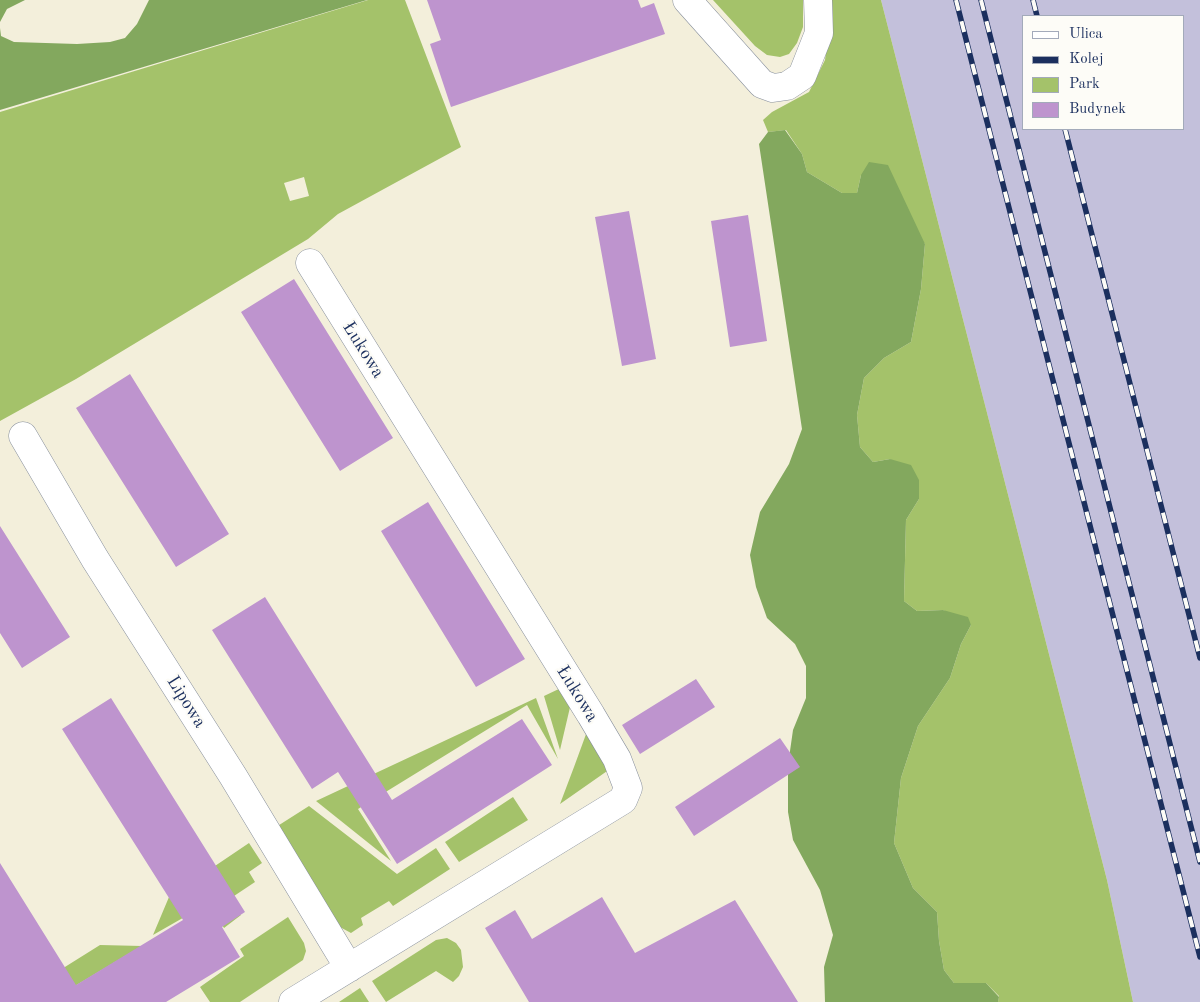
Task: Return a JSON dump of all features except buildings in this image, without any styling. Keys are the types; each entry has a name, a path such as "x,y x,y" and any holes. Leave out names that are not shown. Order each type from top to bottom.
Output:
{"street":[{"path":"687,0 762,84 773,88 787,86 802,76 819,33 818,0"},
{"name":"Łukowa","path":"294,1002 623,800 628,788 617,759 591,715 310,263"},
{"name":"Lipowa","path":"23,436 95,559 233,776 349,968"}],"shaded area":[{"path":"881,0 1200,0 1200,1002 1133,1002 1107,880"}],"green space":[{"path":"0,0 25,0 7,9 0,22"},
{"path":"149,0 367,0 0,110 0,28 1,36 14,42 77,44 110,42 125,38 137,24"},
{"path":"368,0 405,0 461,147 338,214 308,239 76,379 0,421 0,112","holes":["304,177 309,196 290,201 284,183"]},
{"path":"713,0 803,0 803,27 797,43 789,54 780,57 767,55 755,46"},
{"path":"831,0 881,0 1107,880 1133,1002 998,1002 999,996 986,983 954,983 944,970 937,912 913,888 894,843 901,778 918,726 950,678 961,644 971,625 943,610 917,611 904,601 906,520 919,499 890,459 873,462 860,447 857,415 864,378 884,358 911,342 921,289 925,244 861,175 857,193 842,193 807,172 802,154 786,130 768,132 763,120 772,112 809,92 825,60"},
{"path":"785,130 802,154 807,172 842,193 857,193 861,175 869,162 888,165 925,244 921,289 911,342 884,358 864,378 857,415 860,447 873,462 890,459 911,465 919,480 919,499 906,520 904,601 917,611 943,610 968,617 971,625 961,644 950,678 918,726 901,778 894,843 913,888 937,912 944,970 954,983 986,983 999,997 998,1002 825,1002 824,967 833,935 820,890 793,840 788,812 788,765 793,730 806,698 806,666 795,644 767,618 756,587 750,555 760,512 789,464 802,429 759,144 768,132"},
{"path":"563,687 571,703 560,750 544,696"},
{"path":"536,698 558,759 527,705 358,809 391,861 316,801"},
{"path":"589,726 610,769 560,804 574,767"},
{"path":"513,797 528,820 459,862 445,842"},
{"path":"309,806 397,874 436,848 450,869 393,906 389,901 361,918 363,925 351,933 338,926 276,827"},
{"path":"249,843 262,863 249,872 255,882 231,898 241,915 224,928 209,903 153,935 169,897"},
{"path":"288,917 304,943 306,951 303,960 240,1002 210,1002 200,987 244,956 240,949"},
{"path":"447,938 456,943 461,950 463,967 459,976 453,982 436,971 386,1002 372,981 436,940"},
{"path":"100,945 142,946 48,1002 9,1002"},
{"path":"360,988 369,1002 339,1002"}],"railway":[{"path":"956,0 1200,957"},
{"path":"981,0 1200,862"},
{"path":"1033,0 1037,15"},
{"path":"1065,130 1200,658"}]}
